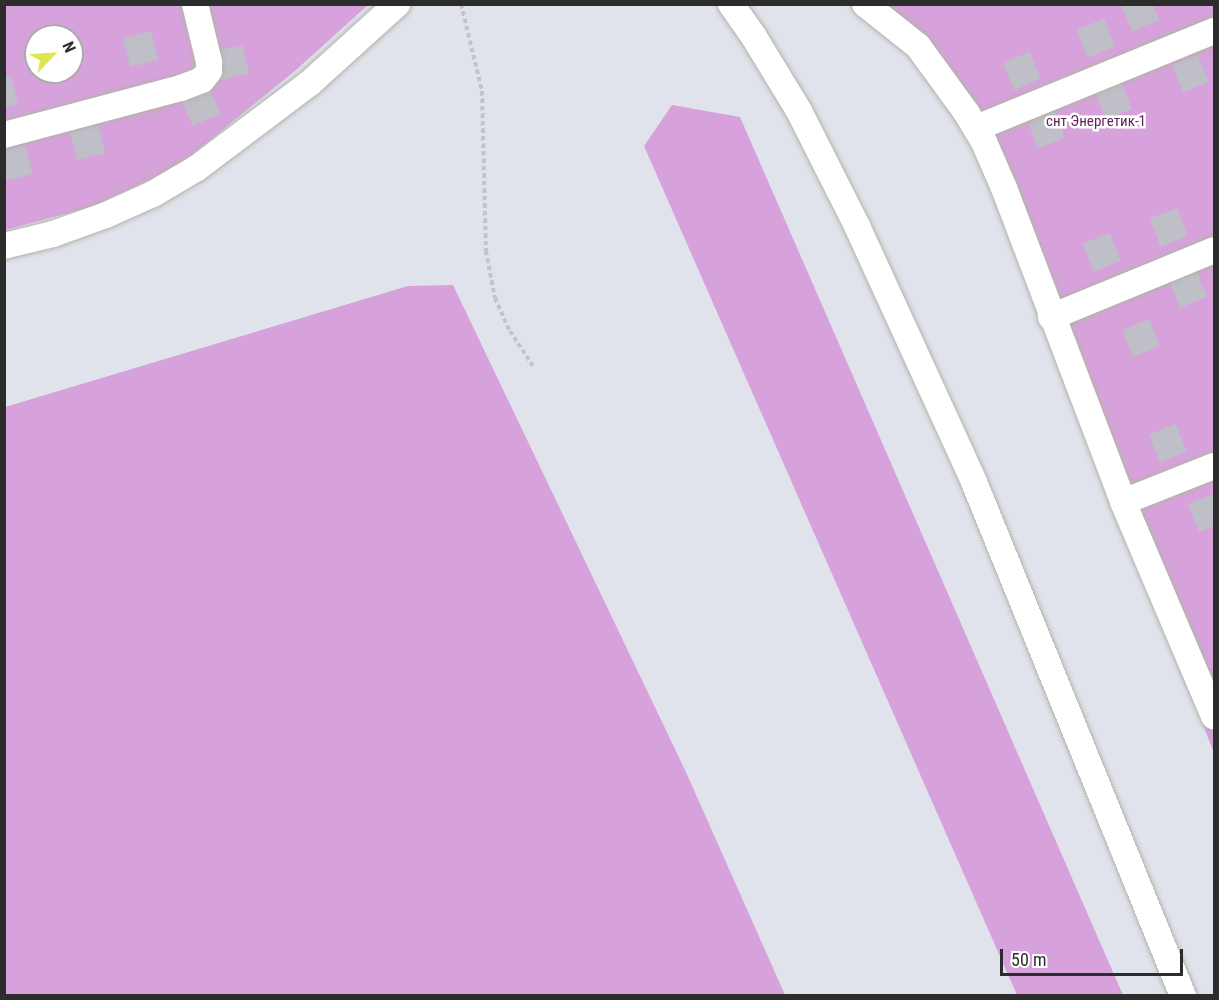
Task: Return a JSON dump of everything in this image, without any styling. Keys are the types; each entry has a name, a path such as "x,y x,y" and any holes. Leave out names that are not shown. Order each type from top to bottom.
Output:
{"street":[{"path":"4,135 182,88 202,80 209,71 210,62 195,4"},
{"path":"731,4 799,111 872,258 974,482 1183,996"},
{"path":"865,4 918,46 976,128 1004,188 1123,502 1212,701"},
{"path":"4,246 53,234 106,214 153,194 197,168 310,83 391,7"},
{"path":"976,128 1215,31"},
{"path":"1051,317 1215,250"},
{"path":"1123,502 1215,466"}],"path":[{"path":"461,4 482,91 486,251 495,298 510,331 533,366"}],"green space":[{"path":"5,5 368,5 296,70 177,167 91,207 5,230"},
{"name":"снт Энергетик-1","path":"850,5 1214,5 1214,753 965,121 885,25"},
{"path":"672,105 740,117 1123,995 1017,995 644,146"},
{"path":"453,285 685,770 785,995 5,995 5,407 408,286"}],"building":[{"path":"1121,4 1153,4 1159,20 1132,31"},
{"path":"1104,19 1115,47 1088,57 1077,29"},
{"path":"151,31 158,60 130,67 123,38"},
{"path":"242,45 249,73 221,80 214,52"},
{"path":"1030,52 1041,79 1014,90 1003,63"},
{"path":"1198,55 1209,82 1183,92 1172,65"},
{"path":"11,76 18,104 4,108 4,77"},
{"path":"1121,82 1132,109 1106,119 1095,92"},
{"path":"208,86 220,113 193,126 181,98"},
{"path":"1055,111 1065,138 1038,148 1028,121"},
{"path":"98,125 105,153 77,160 70,132"},
{"path":"25,145 33,174 4,181 4,151"},
{"path":"1177,208 1188,236 1161,246 1150,218"},
{"path":"1110,233 1121,261 1094,271 1083,243"},
{"path":"1196,270 1207,297 1180,308 1169,281"},
{"path":"1149,319 1160,346 1133,357 1122,330"},
{"path":"1176,424 1187,452 1160,462 1149,434"},
{"path":"1214,494 1214,526 1199,532 1188,504"}]}
